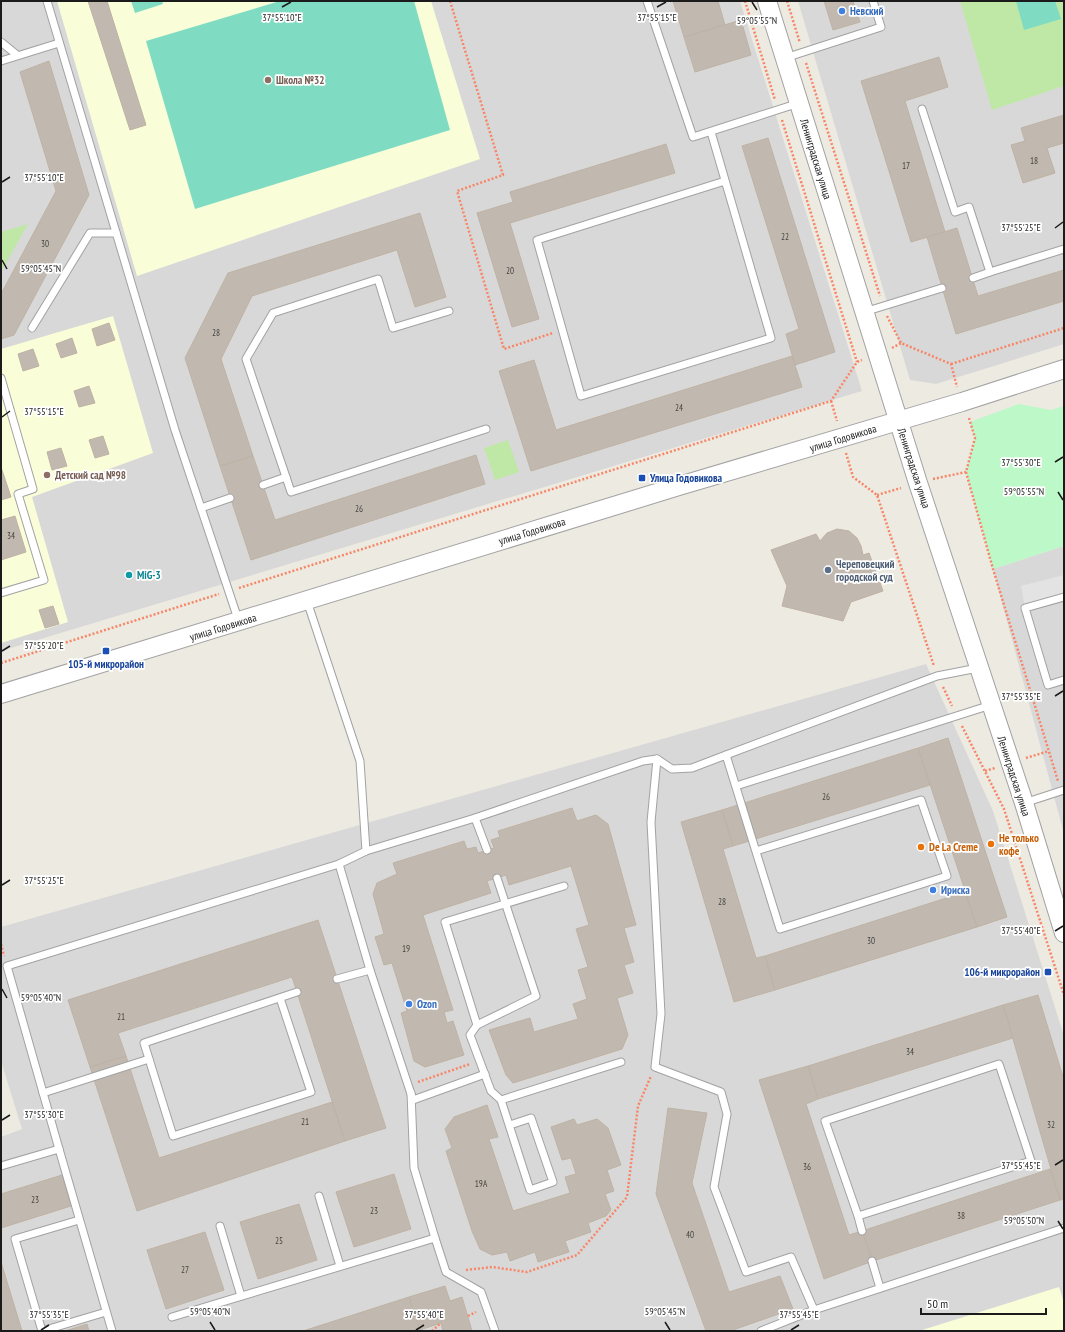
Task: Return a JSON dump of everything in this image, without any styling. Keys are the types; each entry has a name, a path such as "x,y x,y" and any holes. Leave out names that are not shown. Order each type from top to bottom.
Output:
{"street":[{"name":"Ленинградская улица","path":"768,1 864,312 978,668 1024,803 1064,933"},
{"name":"улица Годовикова","path":"1,694 664,491 899,421 1064,369"}],"lane":[{"path":"47,1 175,430 239,622"},
{"path":"647,1 693,137 799,103"},
{"path":"785,58 881,27 873,1"},
{"path":"1,42 17,55"},
{"path":"1,61 59,43"},
{"path":"922,109 955,212 969,207 990,272"},
{"path":"711,132 771,338 581,396 537,240 725,181"},
{"path":"32,328 90,233 116,233"},
{"path":"973,278 1064,249"},
{"path":"449,311 393,328 378,279 273,313 246,359 291,492 486,429"},
{"path":"864,312 942,288"},
{"path":"1,378 33,489 18,494 44,580 1,593"},
{"path":"263,486 286,477"},
{"path":"201,508 230,498"},
{"path":"1064,597 1026,608 1048,685 1064,680"},
{"path":"307,600 360,761 366,851"},
{"path":"112,1331 7,966 339,864 366,851 475,818 643,761 657,759 672,769 692,768 937,676 978,668"},
{"path":"736,786 991,705"},
{"path":"726,755 780,929 947,876 921,800 756,851"},
{"path":"657,759 652,822 661,1014 655,1067 721,1092 727,1114 714,1187 746,1272 791,1257 814,1310"},
{"path":"1024,803 1064,790"},
{"path":"475,818 487,850"},
{"path":"339,864 370,970 413,1100 485,1074"},
{"path":"497,878 536,996 477,1025 470,1035 491,1091 501,1100 530,1190 553,1182 531,1118 510,1125"},
{"path":"477,1025 445,922 564,886"},
{"path":"337,979 370,970"},
{"path":"280,998 311,1092 173,1136 144,1043 296,992"},
{"path":"43,1093 149,1059"},
{"path":"501,1100 620,1062"},
{"path":"858,1216 1031,1160 999,1064 825,1121 862,1231"},
{"path":"411,1093 414,1168 446,1272 481,1292 495,1331"},
{"path":"1,1166 59,1148"},
{"path":"319,1196 340,1266"},
{"path":"79,1220 14,1239 42,1331 106,1312"},
{"path":"220,1226 241,1296"},
{"path":"761,1331 814,1310 1064,1228"},
{"path":"172,1317 435,1238"},
{"path":"872,1261 880,1288"}],"path":[{"path":"450,1 503,175 456,191 504,349 563,329"},
{"path":"1,662 831,401 857,362 745,1"},
{"path":"951,364 1064,328"},
{"path":"831,401 853,477 877,495 937,676 1004,809 1064,995"},
{"path":"416,1082 480,1061"},
{"path":"446,1272 492,1267 527,1272 576,1255 628,1197 638,1106 655,1067"},
{"path":"432,1331 441,1324"}],"shaded area":[{"path":"1,1 740,1 862,391 1,651"},
{"name":"Школа №32","path":"57,1 431,1 480,159 137,276"},
{"path":"798,1 1064,1 1064,344 936,384 910,380"},
{"name":"Детский сад №98","path":"113,316 153,453 32,497 68,622 1,643 1,349"},
{"path":"1064,546 1064,834 993,569"},
{"path":"1064,575 1064,597 1025,608 1021,586"},
{"path":"926,664 993,811 1064,1036 1064,1331 1,1331 1,1137 22,1129 1,1061 1,927"},
{"path":"1059,1287 1064,1303 1064,1331 919,1331"}],"green space":[{"path":"131,1 162,1 163,4 135,13"},
{"path":"280,1 414,1 450,130 195,209 146,41"},
{"path":"960,1 1064,1 1064,86 992,110"},
{"path":"1016,1 1055,1 1061,19 1024,30"},
{"path":"28,224 1,272 1,232"},
{"path":"1019,404 1051,410 1064,406 1064,546 993,569 966,472 975,438 970,422"},
{"path":"508,440 519,472 495,480 484,448"}],"building":[{"path":"88,1 107,1 146,125 130,130"},
{"path":"673,1 718,1 725,25 684,37"},
{"name":"Невский","path":"824,1 853,1 860,22 833,30"},
{"path":"741,20 751,55 695,72 684,37"},
{"path":"939,57 948,87 905,101 945,232 911,242 861,81"},
{"path":"49,61 89,195 14,335 1,339 1,294 56,191 20,72"},
{"path":"1064,115 1064,143 1047,148 1055,173 1023,183 1011,145 1025,141 1021,128"},
{"path":"768,138 835,352 795,365 786,334 799,329 742,146"},
{"path":"666,144 675,173 510,223 539,319 512,327 477,213 513,202 510,192"},
{"path":"420,213 446,297 415,307 397,250 252,296 221,359 253,456 220,466 185,358 228,273"},
{"path":"957,228 978,296 1064,270 1064,301 956,334 927,237"},
{"path":"109,323 115,340 97,346 92,329"},
{"path":"72,338 77,353 61,358 56,344"},
{"path":"33,349 39,366 23,371 18,354"},
{"path":"792,356 802,387 531,471 499,371 534,360 556,430"},
{"path":"89,386 95,403 79,407 74,391"},
{"path":"103,436 109,454 95,458 89,440"},
{"path":"61,448 67,466 52,470 47,452"},
{"path":"476,455 485,484 251,560 220,466 253,456 275,520"},
{"path":"1,467 11,497 1,500"},
{"path":"15,516 26,552 1,560 1,520"},
{"name":"Череповецкий городской суд","path":"837,529 849,531 857,538 863,555 869,553 883,591 851,602 843,621 782,606 787,586 771,550 816,534 820,541 827,533"},
{"path":"53,606 59,624 45,628 39,610"},
{"path":"948,738 1007,917 977,927 918,748"},
{"path":"918,748 930,785 733,846 722,810"},
{"path":"572,808 577,821 596,815 608,824 636,925 624,928 634,962 624,965 633,993 617,998 628,1035 622,1049 513,1083 506,1075 489,1030 530,1018 534,1032 578,1019 573,1004 587,999 578,970 588,967 576,929 589,925 571,866 509,885 506,875 487,881 491,893 423,915 453,1010 444,1012 447,1023 453,1021 464,1055 425,1067 414,1061 401,1013 407,1011 392,963 384,965 375,937 384,934 373,894 377,883 397,874 393,863 464,841 467,849 476,847 478,853 494,848 491,840 500,837 498,831"},
{"path":"722,810 733,846 723,849 756,958 765,956 775,990 734,1002 681,822"},
{"path":"965,892 977,927 775,990 765,956"},
{"path":"318,920 386,1128 345,1141 292,977 118,1033 126,1056 90,1067 68,1000"},
{"path":"1038,995 1064,1080 1064,1199 1060,1200 1003,1005"},
{"path":"1003,1005 1013,1038 818,1099 808,1066"},
{"path":"126,1056 159,1158 332,1102 345,1141 137,1211 90,1067"},
{"path":"808,1066 818,1099 806,1104 849,1235 862,1231 873,1261 824,1279 759,1080"},
{"path":"487,1105 498,1137 489,1139 513,1211 570,1193 565,1177 576,1174 571,1158 562,1160 551,1127 574,1119 577,1125 597,1119 608,1128 621,1165 607,1170 614,1191 605,1194 611,1210 606,1216 588,1223 591,1232 565,1241 569,1252 538,1262 535,1252 510,1261 507,1252 492,1255 480,1249 472,1231 446,1151 452,1148 445,1129 454,1117"},
{"path":"668,1108 707,1113 692,1183 729,1292 780,1276 793,1309 730,1331 706,1331 656,1194"},
{"path":"1050,1169 1060,1200 873,1261 862,1231"},
{"path":"394,1174 411,1229 354,1247 336,1192"},
{"path":"62,1175 71,1206 1,1228 1,1194"},
{"path":"299,1204 317,1260 258,1279 240,1222"},
{"path":"205,1232 224,1290 166,1309 147,1250"},
{"path":"1,1262 22,1331 1,1331"},
{"path":"445,1286 450,1301 462,1297 472,1331 443,1331 441,1323 420,1330 409,1297"},
{"path":"409,1297 420,1330 417,1331 303,1331"},
{"path":"87,1324 89,1331 65,1331"}],"place":[{"name":"Невский","path":"842,11"},
{"name":"Школа №32","path":"268,80"},
{"name":"Детский сад №98","path":"47,475"},
{"name":"Улица Годовикова","path":"642,478"},
{"name":"Череповецкий городской суд","path":"828,570"},
{"name":"MiG-3","path":"129,575"},
{"name":"105-й микрорайон","path":"106,651"},
{"name":"Не только кофе","path":"991,844"},
{"name":"De La Creme","path":"921,847"},
{"name":"Ириска","path":"933,890"},
{"name":"106-й микрорайон","path":"1048,972"},
{"name":"Ozon","path":"409,1004"}]}
